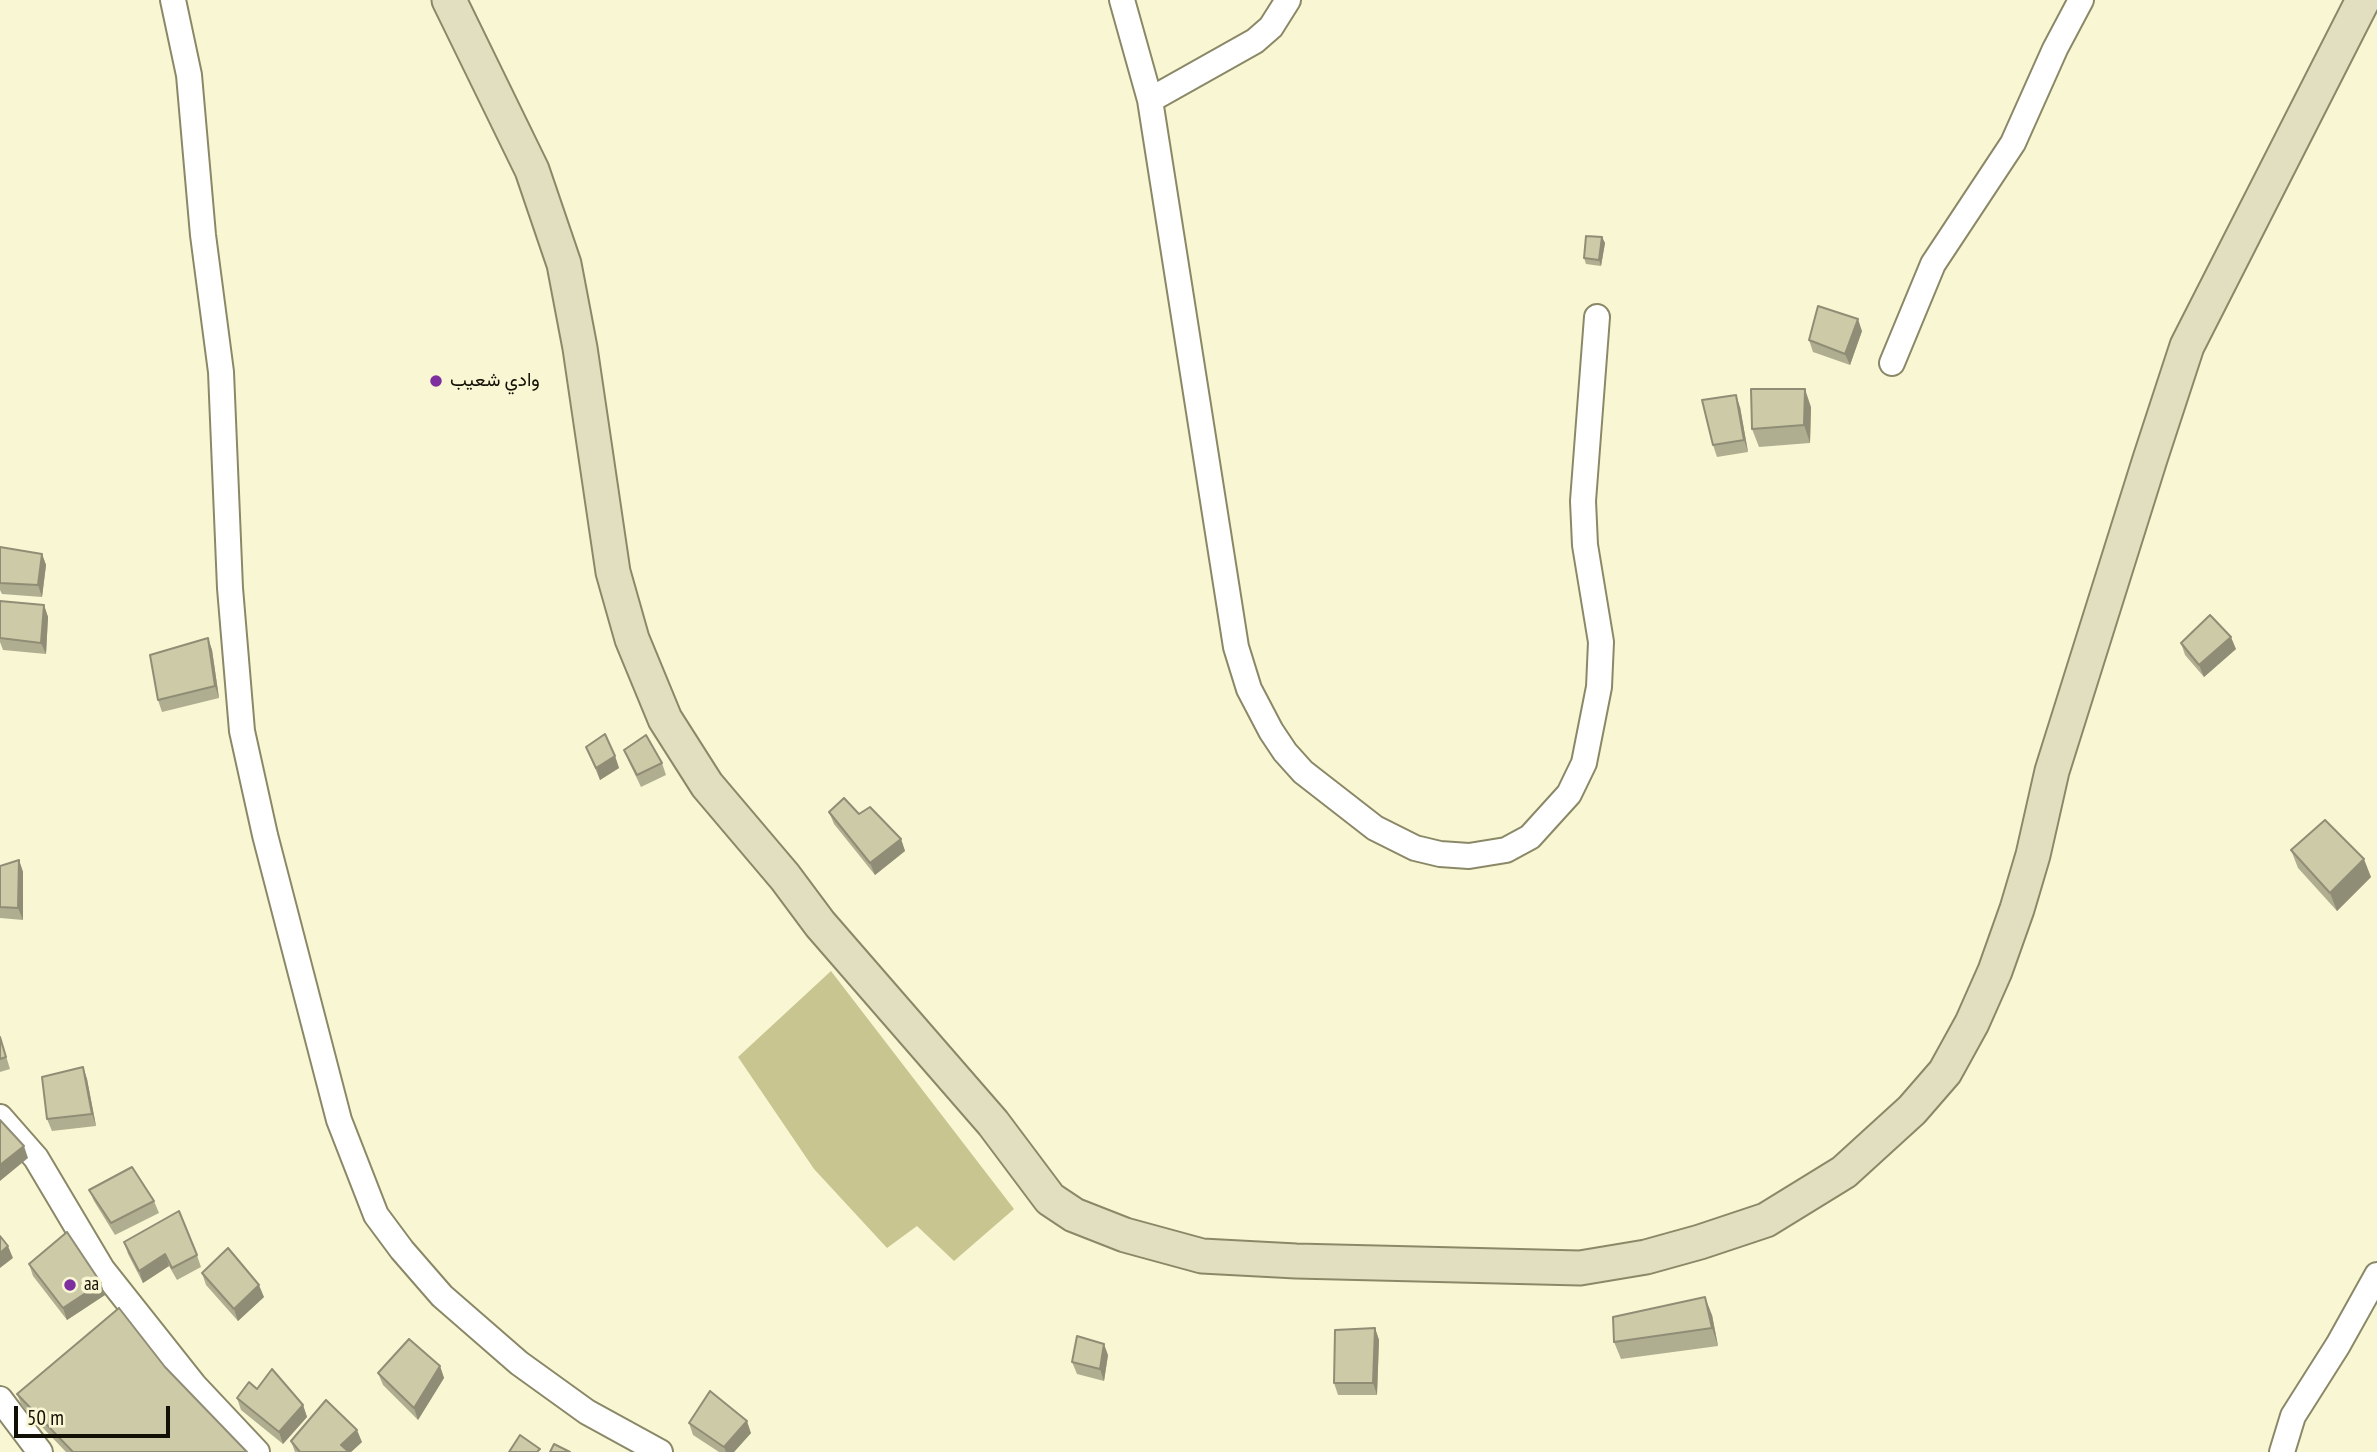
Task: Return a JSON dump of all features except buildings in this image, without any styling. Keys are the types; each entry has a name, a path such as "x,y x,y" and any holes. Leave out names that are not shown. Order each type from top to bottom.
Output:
{"main road":[{"path":"449,0 532,170 564,264 580,348 613,572 632,639 665,719 707,785 785,877 820,924 993,1123 1050,1199 1074,1215 1125,1235 1202,1256 1580,1268 1646,1257 1766,1220 1844,1172 1912,1110 1945,1072 1972,1023 1995,971 2017,909 2033,855 2052,771 2188,346 2363,0"}],"street":[{"path":"173,0 190,83 204,235 221,372 230,588 242,731 301,976 340,1120 376,1215 442,1296 519,1363 577,1405 660,1452"},
{"path":"1122,0 1150,100 1236,647 1249,690 1270,731 1303,772 1375,828 1415,848 1440,854 1469,856 1506,850 1530,837 1569,794 1584,763 1599,687 1601,642 1585,545 1583,501 1597,317"},
{"path":"1150,100 1255,41 1271,27 1288,0"},
{"path":"1892,363 1933,264 2013,143 2055,49 2081,0"},
{"path":"0,1117 36,1158 102,1269 194,1385 257,1452"},
{"path":"2282,1452 2293,1416 2338,1345 2377,1275"},
{"path":"0,1399 40,1452"}],"shaded area":[{"path":"831,971 1014,1209 954,1261 917,1226 887,1248 814,1169 738,1057"}],"place":[{"name":"وادي شعيب","path":"436,381"},
{"name":"aa","path":"70,1285"}]}
